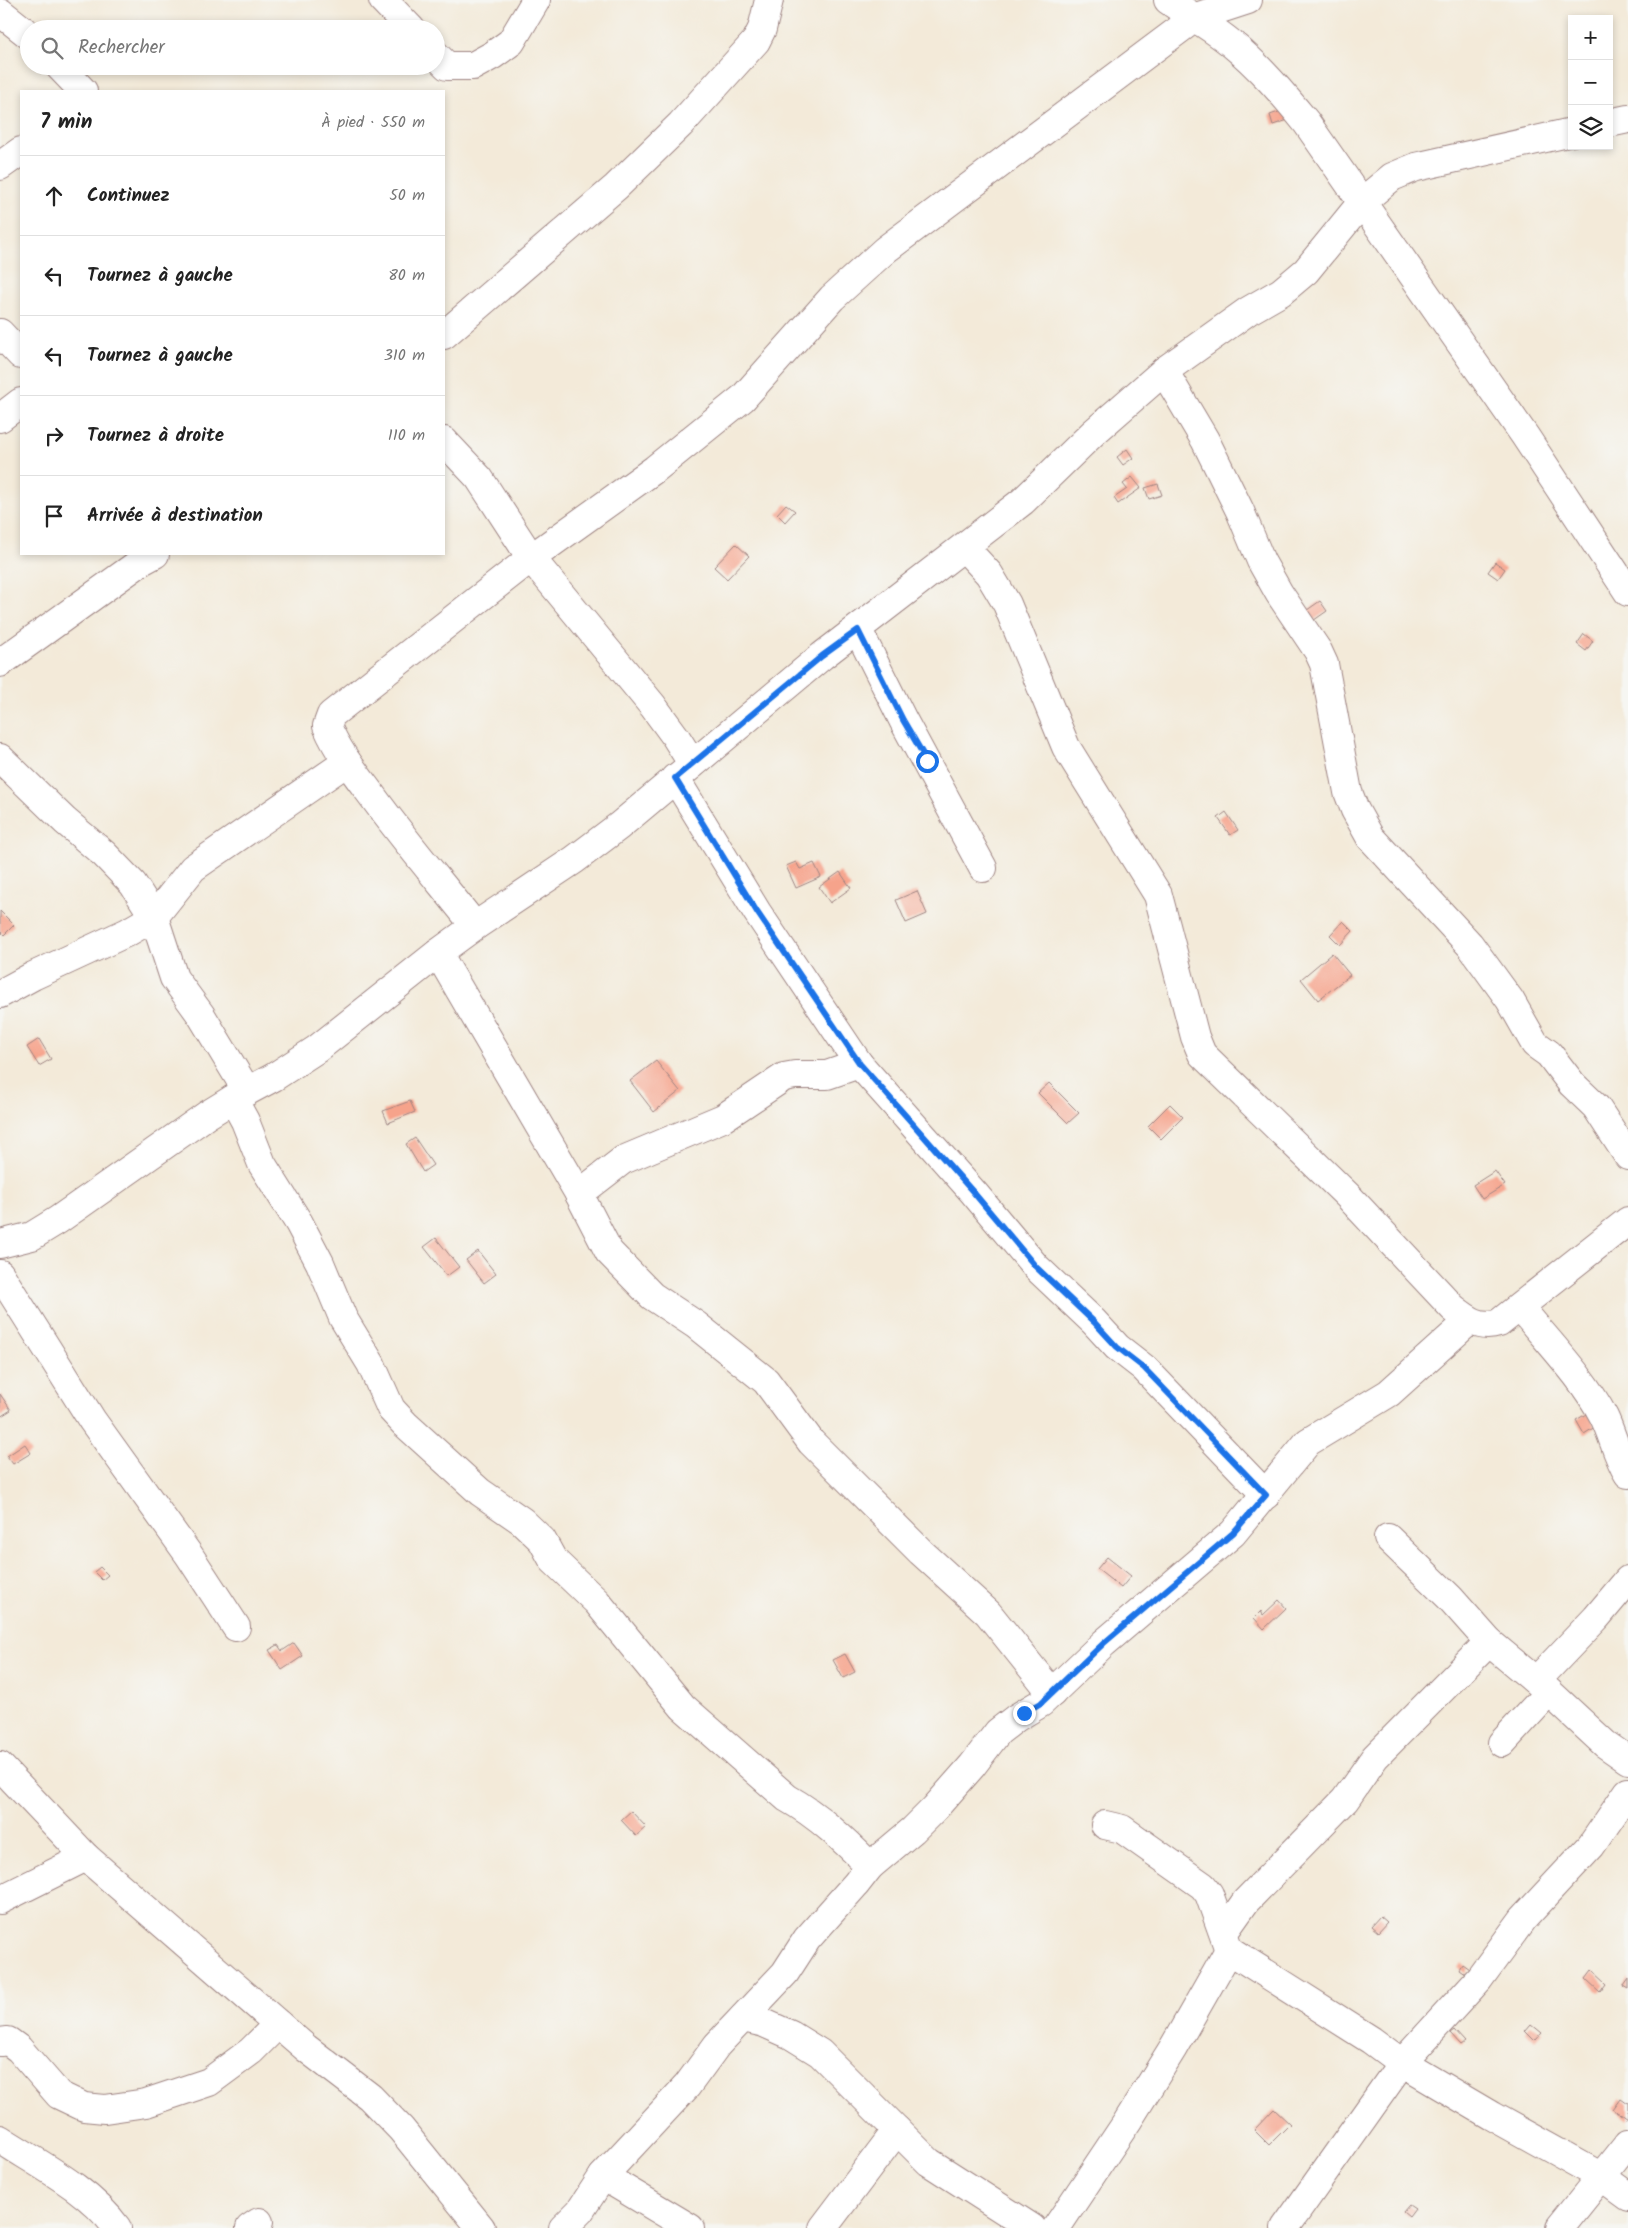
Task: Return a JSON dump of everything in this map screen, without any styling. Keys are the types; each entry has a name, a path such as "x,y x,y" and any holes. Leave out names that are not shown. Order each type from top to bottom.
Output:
{"street":[{"path":"383,0 402,20"},
{"path":"445,64 447,66 473,66 493,55 511,42 536,0"},
{"path":"445,334 616,187 680,124 756,41 762,29 769,0"},
{"path":"1168,0 1196,17 1232,44 1275,84 1306,122 1363,201 1519,428 1628,592"},
{"path":"475,926 394,826 333,742 327,726 331,715 531,558 655,469 743,398 832,298 885,250 1196,17 1248,0"},
{"path":"0,12 20,28"},
{"path":"68,75 82,90"},
{"path":"1613,122 1628,119"},
{"path":"0,1244 32,1236 240,1095 274,1077 317,1049 438,953 574,860 619,826 822,656 1023,501 1093,433 1164,371 1248,311 1281,292 1306,271 1363,201 1392,176 1416,167 1568,133"},
{"path":"0,166 20,152"},
{"path":"0,333 20,354"},
{"path":"1164,371 1205,440 1266,569 1303,631 1318,651 1324,664 1348,792 1354,810 1370,837 1470,945 1510,1000 1535,1044 1548,1054 1572,1084 1596,1107 1628,1156"},
{"path":"0,418 20,403"},
{"path":"445,442 479,478 531,558 653,706 675,736 683,771 757,912 860,1064 974,1193 1036,1267 1094,1322 1117,1347 1144,1368 1266,1495"},
{"path":"964,547 989,574 1006,604 1066,747 1158,895 1195,1037 1202,1054 1348,1196 1453,1308 1469,1321 1488,1327 1499,1324 1628,1221"},
{"path":"0,663 142,560 153,555"},
{"path":"858,630 903,720 983,868"},
{"path":"0,758 104,854 133,884 154,917 174,978 201,1015 240,1095 245,1121 262,1164 299,1224 320,1263 343,1318 371,1364 391,1408 405,1424 480,1492 522,1521 542,1540 553,1560 597,1602 684,1707 787,1798 831,1827 870,1866"},
{"path":"0,994 33,976 128,932 154,917 193,868 347,762"},
{"path":"438,953 579,1194 609,1252 652,1296 696,1325 766,1381 811,1442 921,1552 988,1613 1052,1693"},
{"path":"579,1194 623,1160 723,1118 784,1077 827,1075 860,1064"},
{"path":"0,1274 92,1420 189,1555 236,1627"},
{"path":"1520,1307 1586,1390 1604,1418 1619,1459 1628,1474"},
{"path":"563,2228 580,2211 603,2176 687,2086 717,2045 785,1973 807,1940 870,1866 913,1830 935,1808 972,1766 998,1732 1016,1718 1041,1703 1104,1643 1233,1533 1308,1442 1388,1393 1469,1321"},
{"path":"1388,1538 1450,1598 1489,1642 1543,1687 1605,1744 1628,1760"},
{"path":"1502,1743 1596,1618 1628,1580"},
{"path":"1056,2228 1163,2065 1246,1901 1345,1800 1375,1756 1489,1642"},
{"path":"0,1766 86,1857 278,2024 370,2098 401,2129 481,2228"},
{"path":"1285,2228 1402,2063 1479,1979 1523,1919 1591,1846 1628,1792"},
{"path":"1105,1825 1122,1829 1203,1886 1209,1894 1227,1941 1402,2063 1492,2116 1602,2176 1628,2196"},
{"path":"0,1900 86,1857"},
{"path":"743,2018 764,2023 791,2035 820,2053 929,2162 1032,2228"},
{"path":"0,2042 8,2041 19,2049 60,2094 84,2107 105,2109 146,2103 209,2082 251,2051 278,2024"},
{"path":"823,2228 897,2130"},
{"path":"0,2139 66,2182 106,2212 117,2228"},
{"path":"1560,2228 1628,2143"},
{"path":"603,2176 690,2228"}],"building":[{"path":"1287,109 1291,119 1273,125 1270,115"},
{"path":"1127,449 1133,458 1123,465 1117,457"},
{"path":"1132,477 1141,488 1118,504 1114,498 1127,489 1123,484"},
{"path":"1158,484 1162,495 1149,499 1145,488"},
{"path":"786,504 795,511 785,522 777,514"},
{"path":"736,544 749,556 727,579 714,567"},
{"path":"1495,562 1505,569 1498,579 1488,572"},
{"path":"1320,601 1327,611 1307,625 1300,615"},
{"path":"1584,634 1593,641 1586,651 1577,644"},
{"path":"1226,812 1238,830 1230,835 1218,818"},
{"path":"796,862 800,869 814,863 821,877 796,888 786,866"},
{"path":"840,872 851,888 830,903 819,887"},
{"path":"917,891 927,914 906,923 896,900"},
{"path":"0,911 14,925 4,935 0,931"},
{"path":"1343,921 1353,931 1340,945 1330,935"},
{"path":"1332,953 1350,975 1318,1000 1301,979"},
{"path":"39,1039 51,1059 39,1066 27,1047"},
{"path":"656,1061 680,1091 654,1112 630,1081"},
{"path":"1049,1083 1079,1113 1068,1123 1038,1093"},
{"path":"410,1101 415,1112 388,1123 383,1111"},
{"path":"1170,1104 1183,1117 1161,1139 1148,1126"},
{"path":"415,1138 433,1165 423,1172 406,1144"},
{"path":"1495,1171 1505,1185 1482,1199 1473,1185"},
{"path":"436,1238 459,1267 447,1276 424,1247"},
{"path":"478,1251 496,1274 484,1283 466,1260"},
{"path":"0,1394 11,1410 0,1417"},
{"path":"1588,1413 1595,1427 1584,1434 1576,1420"},
{"path":"25,1444 31,1453 13,1464 7,1456"},
{"path":"1107,1557 1131,1576 1121,1588 1097,1569"},
{"path":"100,1567 108,1575 102,1580 94,1572"},
{"path":"1279,1600 1286,1608 1264,1629 1254,1618 1261,1611 1263,1615"},
{"path":"294,1643 303,1656 282,1670 269,1650 278,1645 282,1651"},
{"path":"845,1654 855,1672 843,1678 833,1660"},
{"path":"631,1811 646,1827 636,1836 621,1820"},
{"path":"1380,1916 1387,1922 1378,1932 1371,1926"},
{"path":"1462,1964 1469,1969 1466,1974 1459,1969"},
{"path":"1592,1971 1606,1984 1600,1992 1586,1979"},
{"path":"1628,1979 1628,1989 1623,1986"},
{"path":"1531,2024 1542,2033 1535,2041 1525,2031"},
{"path":"1454,2030 1465,2042 1461,2045 1450,2033"},
{"path":"1621,2098 1628,2103 1628,2120 1613,2109"},
{"path":"1274,2109 1290,2124 1269,2145 1254,2130"},
{"path":"1409,2205 1415,2209 1409,2217 1403,2212"}],"route":[{"path":"927,761 903,720 858,630 822,656 675,778 757,912 860,1064 974,1193 1036,1267 1094,1322 1117,1347 1144,1368 1266,1495 1233,1533 1104,1643 1041,1703 1024,1713"}]}
